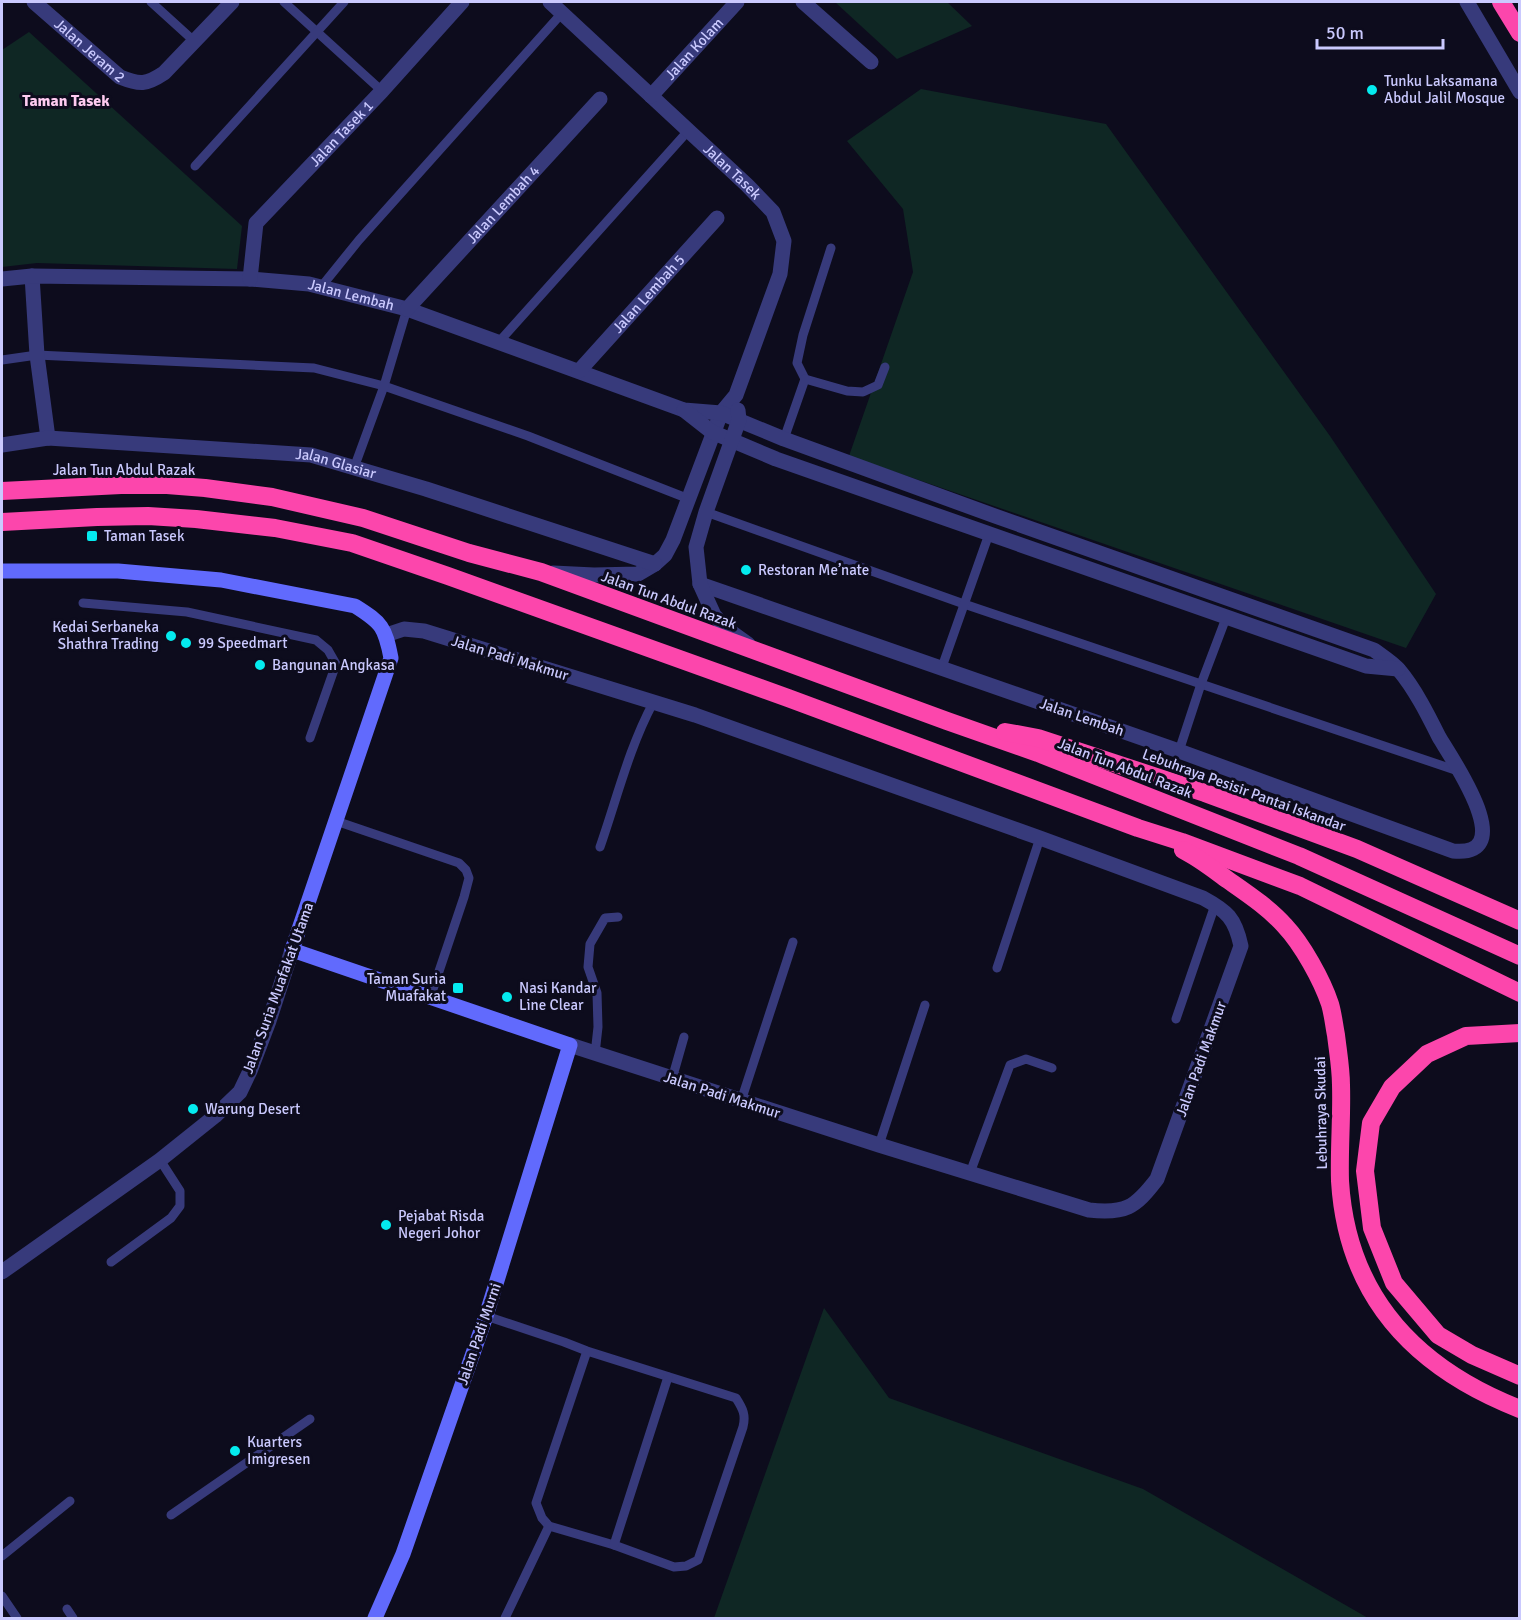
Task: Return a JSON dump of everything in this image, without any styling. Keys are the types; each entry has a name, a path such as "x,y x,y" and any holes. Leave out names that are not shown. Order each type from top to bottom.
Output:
{"highway":[{"path":"1501,2 1520,33"},
{"name":"Jalan Tun Abdul Razak","path":"2,491 167,485 272,497 363,518 468,553 541,572 1038,753 1299,856 1520,956"},
{"path":"2,522 97,517 167,517 275,528 352,543 439,572 788,698 1300,886 1520,993"},
{"name":"Lebuhraya Pesisir Pantai Iskandar","path":"947,721 1038,738 1205,793 1357,849 1520,921"},
{"name":"Lebuhraya Skudai","path":"1138,828 1186,852 1237,886 1286,926 1302,949 1330,1005 1335,1028 1341,1082 1341,1180 1346,1225 1370,1289 1394,1323 1424,1355 1464,1383 1520,1409"},
{"path":"1464,896 1520,910"},
{"path":"1520,1033 1466,1035 1427,1054 1392,1087 1371,1123 1365,1171 1372,1227 1394,1283 1438,1335 1520,1376"}],"street":[{"name":"Jalan Jeram 2","path":"34,2 120,77 136,83 151,82 164,74 194,41"},
{"path":"194,41 232,2"},
{"name":"Jalan Tasek 1","path":"250,279 256,223 382,91 462,2"},
{"name":"Jalan Tasek","path":"550,2 747,184 773,212 784,241 780,274 736,395 721,413 712,432 673,540 665,555 655,564"},
{"name":"Jalan Kolam","path":"651,96 737,2"},
{"path":"803,2 871,62"},
{"path":"1467,2 1520,92"},
{"name":"Jalan Lembah 4","path":"407,309 600,99"},
{"name":"Jalan Lembah 5","path":"579,371 717,218"},
{"path":"32,276 37,355 48,438"},
{"name":"Jalan Lembah","path":"2,279 32,276 250,279 309,284 407,309 684,410 721,413 784,439 995,516 1374,650 1398,669 1423,706 1461,772 1476,802 1483,824 1482,839 1477,846 1464,852 1453,850 942,667 700,584"},
{"name":"Jalan Tasek","path":"736,395 739,420 696,547 700,584 714,615 728,629 761,652"},
{"name":"Jalan Lembah","path":"684,410 712,432 776,459 1366,666 1398,669"},
{"name":"Jalan Glasiar","path":"2,445 48,438 311,455 426,489 655,564"},
{"path":"989,534 995,516"},
{"path":"541,572 594,575 638,574 655,564"},
{"path":"2,571 118,571 221,580 355,606 374,618 386,634"},
{"path":"1226,618 1233,599"},
{"name":"Jalan Padi Makmur","path":"292,950 672,1079 1089,1210 1109,1212 1129,1208 1144,1197 1157,1179 1241,946 1238,929 1231,918 1215,904 1040,838 695,715 424,631 404,629 386,634"},
{"name":"Jalan Suria Muafakat Utama","path":"2,1272 160,1160 215,1116 240,1092 269,1021 391,658 386,634"},
{"name":"Jalan Padi Murni","path":"375,1618 403,1554 486,1316 570,1045"}],"lane":[{"path":"151,2 194,41"},
{"path":"284,2 382,91"},
{"path":"195,166 344,2"},
{"path":"321,287 359,240 562,13"},
{"path":"498,343 688,131"},
{"path":"831,248 796,363 805,379 847,391 863,392 878,385 885,368"},
{"path":"354,468 384,386 407,309"},
{"path":"2,360 37,355 314,368 384,386 528,436 689,499"},
{"path":"784,439 805,379"},
{"path":"706,512 964,604 1461,772"},
{"path":"942,667 989,534"},
{"path":"83,603 187,612 316,640 328,650 336,664 310,738"},
{"path":"1179,751 1226,618"},
{"path":"600,847 627,762 653,703"},
{"path":"336,821 459,863 466,870 470,878 430,998"},
{"path":"997,968 1040,838"},
{"path":"1176,1019 1215,904"},
{"path":"595,1054 598,1027 597,993 588,967 590,944 605,918 618,917"},
{"path":"741,1101 794,942"},
{"path":"879,1145 925,1005"},
{"path":"672,1079 684,1037"},
{"path":"970,1173 1010,1065 1026,1059 1052,1068"},
{"path":"111,1262 171,1218 180,1206 180,1191 160,1160"},
{"path":"486,1316 735,1398 742,1407 745,1417 743,1427 698,1560 686,1566 674,1567 614,1545 549,1526 542,1518 536,1503 587,1351"},
{"path":"614,1545 668,1377"},
{"path":"171,1515 310,1419"},
{"path":"2,1556 70,1501"},
{"path":"505,1618 549,1526"},
{"path":"2,1596 17,1618"},
{"path":"67,1610 73,1618"}],"green space":[{"path":"835,2 947,2 972,26 897,59"},
{"path":"29,32 242,226 237,269 37,263 2,267 2,50"},
{"path":"921,89 1106,124 1330,436 1436,594 1406,648 849,456 913,272 903,209 847,141"},
{"path":"824,1308 889,1398 1143,1489 1368,1618 714,1618"}],"place":[{"name":"Tunku Laksamana Abdul Jalil Mosque","path":"1372,90"},
{"name":"Taman Tasek","path":"92,536"},
{"name":"Restoran Me’nate","path":"746,570"},
{"name":"Kedai Serbaneka Shathra Trading","path":"171,636"},
{"name":"99 Speedmart","path":"186,643"},
{"name":"Bangunan Angkasa","path":"260,665"},
{"name":"Taman Suria Muafakat","path":"458,988"},
{"name":"Nasi Kandar Line Clear","path":"507,997"},
{"name":"Warung Desert","path":"193,1109"},
{"name":"Pejabat Risda Negeri Johor","path":"386,1225"},
{"name":"Kuarters Imigresen","path":"235,1451"}],"district":[{"name":"Taman Tasek","path":"66,101"}]}
